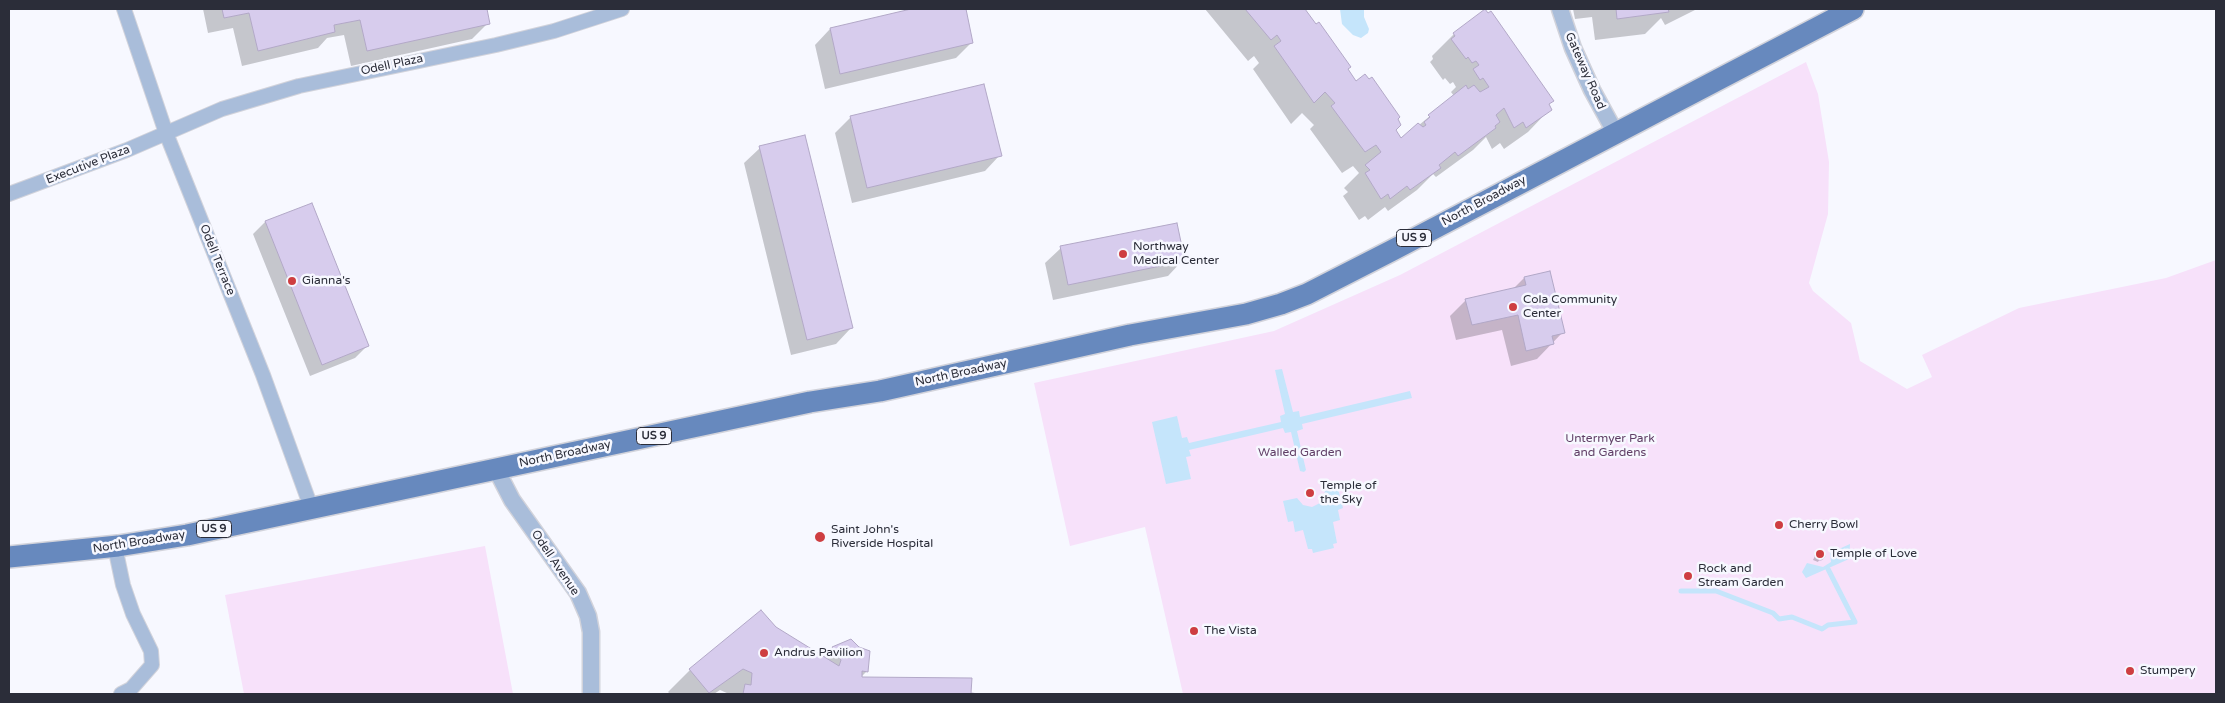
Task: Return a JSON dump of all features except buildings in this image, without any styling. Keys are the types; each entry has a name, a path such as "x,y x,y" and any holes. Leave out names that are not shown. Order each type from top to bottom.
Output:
{"main road":[{"name":"North Broadway","path":"9,557 115,547 312,510 810,402 880,390 1186,324 1246,314 1281,304 1307,294 1383,255 1853,9"}],"street":[{"name":"Odell Terrace","path":"124,9 166,133 263,375 312,510"},
{"name":"Odell Plaza","path":"166,133 222,109 298,86 496,45 554,31 622,9"},
{"name":"Gateway Road","path":"1560,9 1573,48 1592,90 1615,132"},
{"name":"Executive Plaza","path":"9,194 166,133"},
{"name":"Odell Avenue","path":"496,469 512,500 578,593 588,616 591,632 591,694"},
{"path":"115,547 123,585 133,614 151,651 152,665 131,689 121,694"}],"green space":[{"name":"Untermyer Park and Gardens","path":"1806,62 1818,94 1829,162 1828,214 1809,283 1813,291 1851,323 1860,361 1907,389 1932,377 1922,355 2019,308 2166,278 2216,260 2216,694 1183,694 1145,527 1070,546 1034,383 1274,331 1400,275"},
{"path":"485,546 513,694 244,694 225,595"}],"water":[{"path":"1340,9 1364,9 1364,17 1369,29 1368,33 1361,38 1353,35 1342,24"},
{"path":"1282,369 1293,412 1299,411 1300,417 1410,391 1412,398 1302,424 1303,429 1297,431 1306,470 1304,472 1300,471 1291,432 1285,433 1283,428 1189,450 1191,456 1186,457 1191,479 1166,484 1152,422 1177,416 1182,438 1187,437 1189,443 1281,422 1280,416 1285,414 1275,370"},
{"path":"1338,489 1343,508 1338,510 1340,520 1333,522 1337,543 1333,544 1334,548 1313,553 1312,549 1308,549 1303,530 1295,532 1293,521 1288,522 1283,501 1297,498 1303,505 1312,507 1322,502 1325,491"},
{"path":"1850,544 1849,559 1806,578 1802,572 1807,563 1823,567 1831,562 1830,553"}],"waterway":[{"path":"1681,591 1716,591 1773,613 1779,619 1792,617 1822,629 1828,625 1855,622 1828,569"}],"place":[{"name":"Northway Medical Center","path":"1123,254"},
{"name":"Gianna's","path":"292,281"},
{"name":"Cola Community Center","path":"1513,307"},
{"name":"Temple of the Sky","path":"1310,493"},
{"name":"Cherry Bowl","path":"1779,525"},
{"name":"Saint John's Riverside Hospital","path":"820,537"},
{"name":"Temple of Love","path":"1820,554"},
{"name":"Rock and Stream Garden","path":"1688,576"},
{"name":"The Vista","path":"1194,631"},
{"name":"Andrus Pavilion","path":"764,653"},
{"name":"Stumpery","path":"2130,671"}],"park label":[{"name":"Walled Garden","path":"1300,453"}]}
